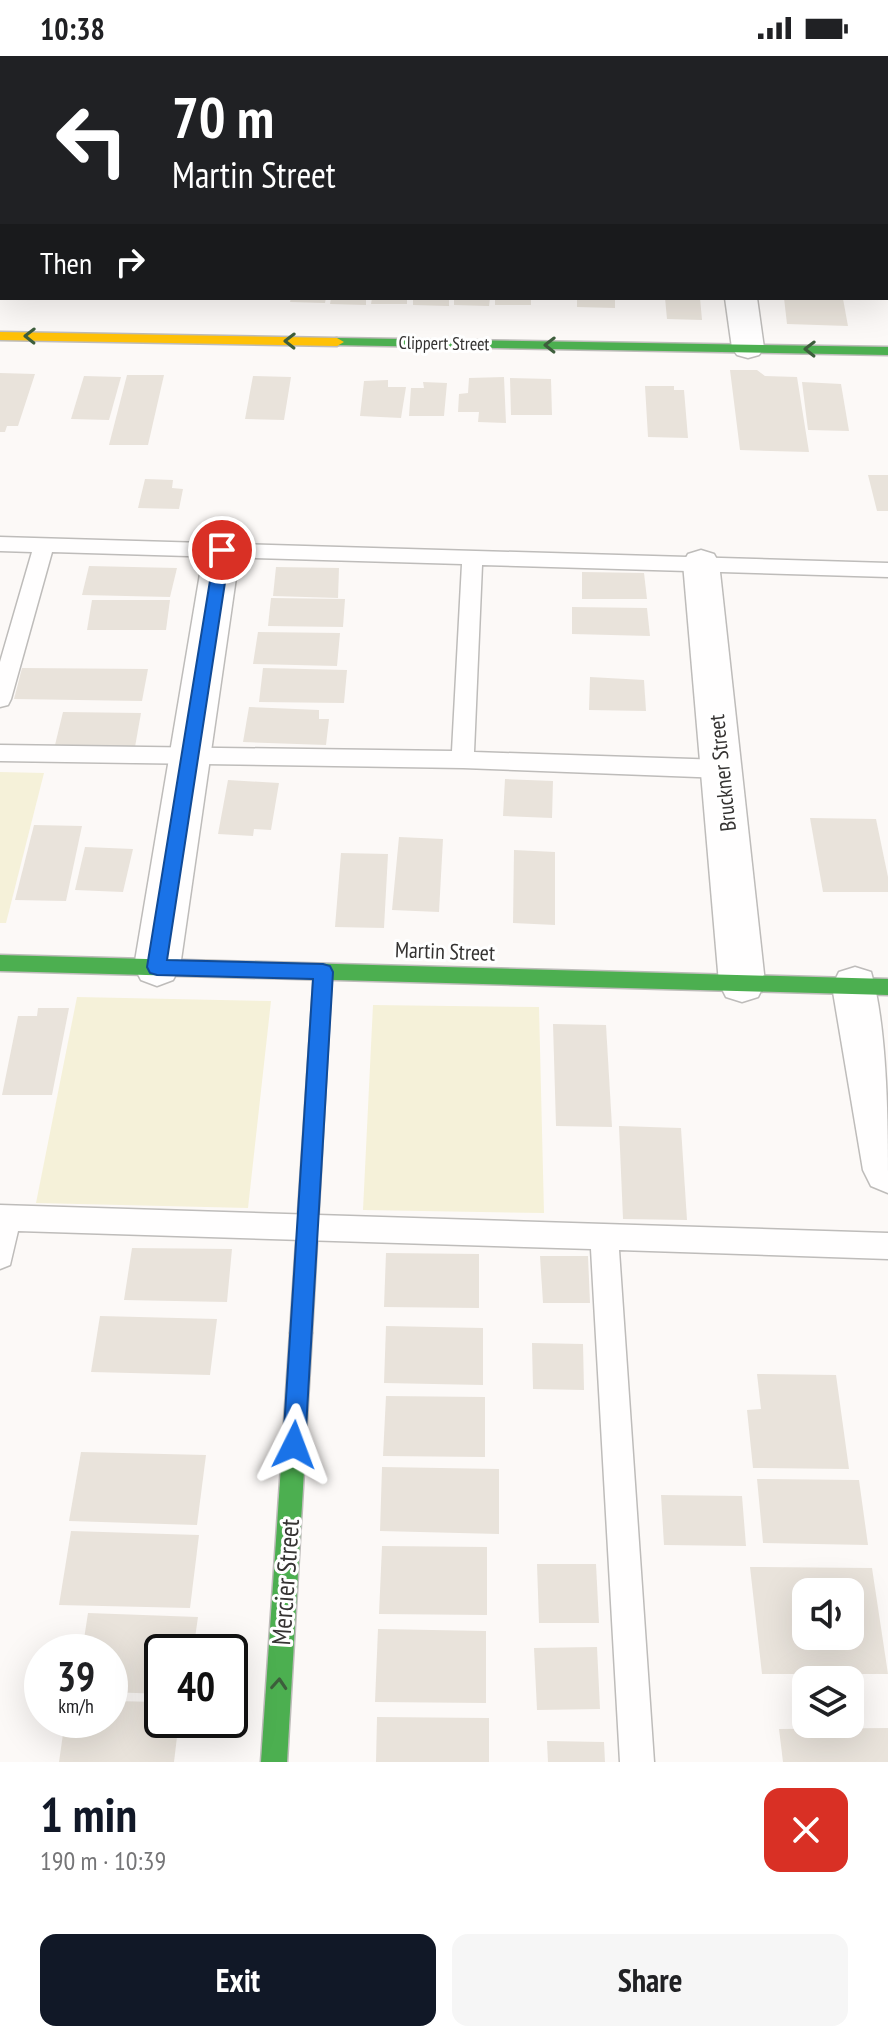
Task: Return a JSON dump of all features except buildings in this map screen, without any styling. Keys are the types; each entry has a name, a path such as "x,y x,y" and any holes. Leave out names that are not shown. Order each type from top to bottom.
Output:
{"street":[{"path":"741,300 748,348"},
{"name":"Clippert Street","path":"0,336 888,351"},
{"path":"157,967 222,550"},
{"name":"Bruckner Street","path":"701,563 742,983"},
{"name":"Martin Street","path":"0,963 872,986"},
{"name":"Mercier Street","path":"274,1762 323,972"},
{"path":"872,986 888,1170"}],"lane":[{"path":"0,544 888,570"},
{"path":"0,699 44,545"},
{"path":"463,760 472,557"},
{"path":"0,753 463,760 723,769"},
{"path":"0,1256 3,1218 308,1225 604,1239 888,1246"},
{"path":"604,1239 637,1762"}],"shaded area":[{"path":"0,772 44,773 6,923 0,923"},
{"path":"77,997 271,1001 248,1208 36,1203"},
{"path":"373,1005 539,1007 544,1213 363,1210"}],"traffic: fast":[{"path":"337,342 888,351"},
{"path":"0,963 888,987"},
{"path":"274,1762 301,1333"}],"traffic: slow":[{"path":"0,336 337,342"},
{"path":"301,1333 323,972"}],"route":[{"path":"222,550 157,967 323,972 294,1445"}]}
